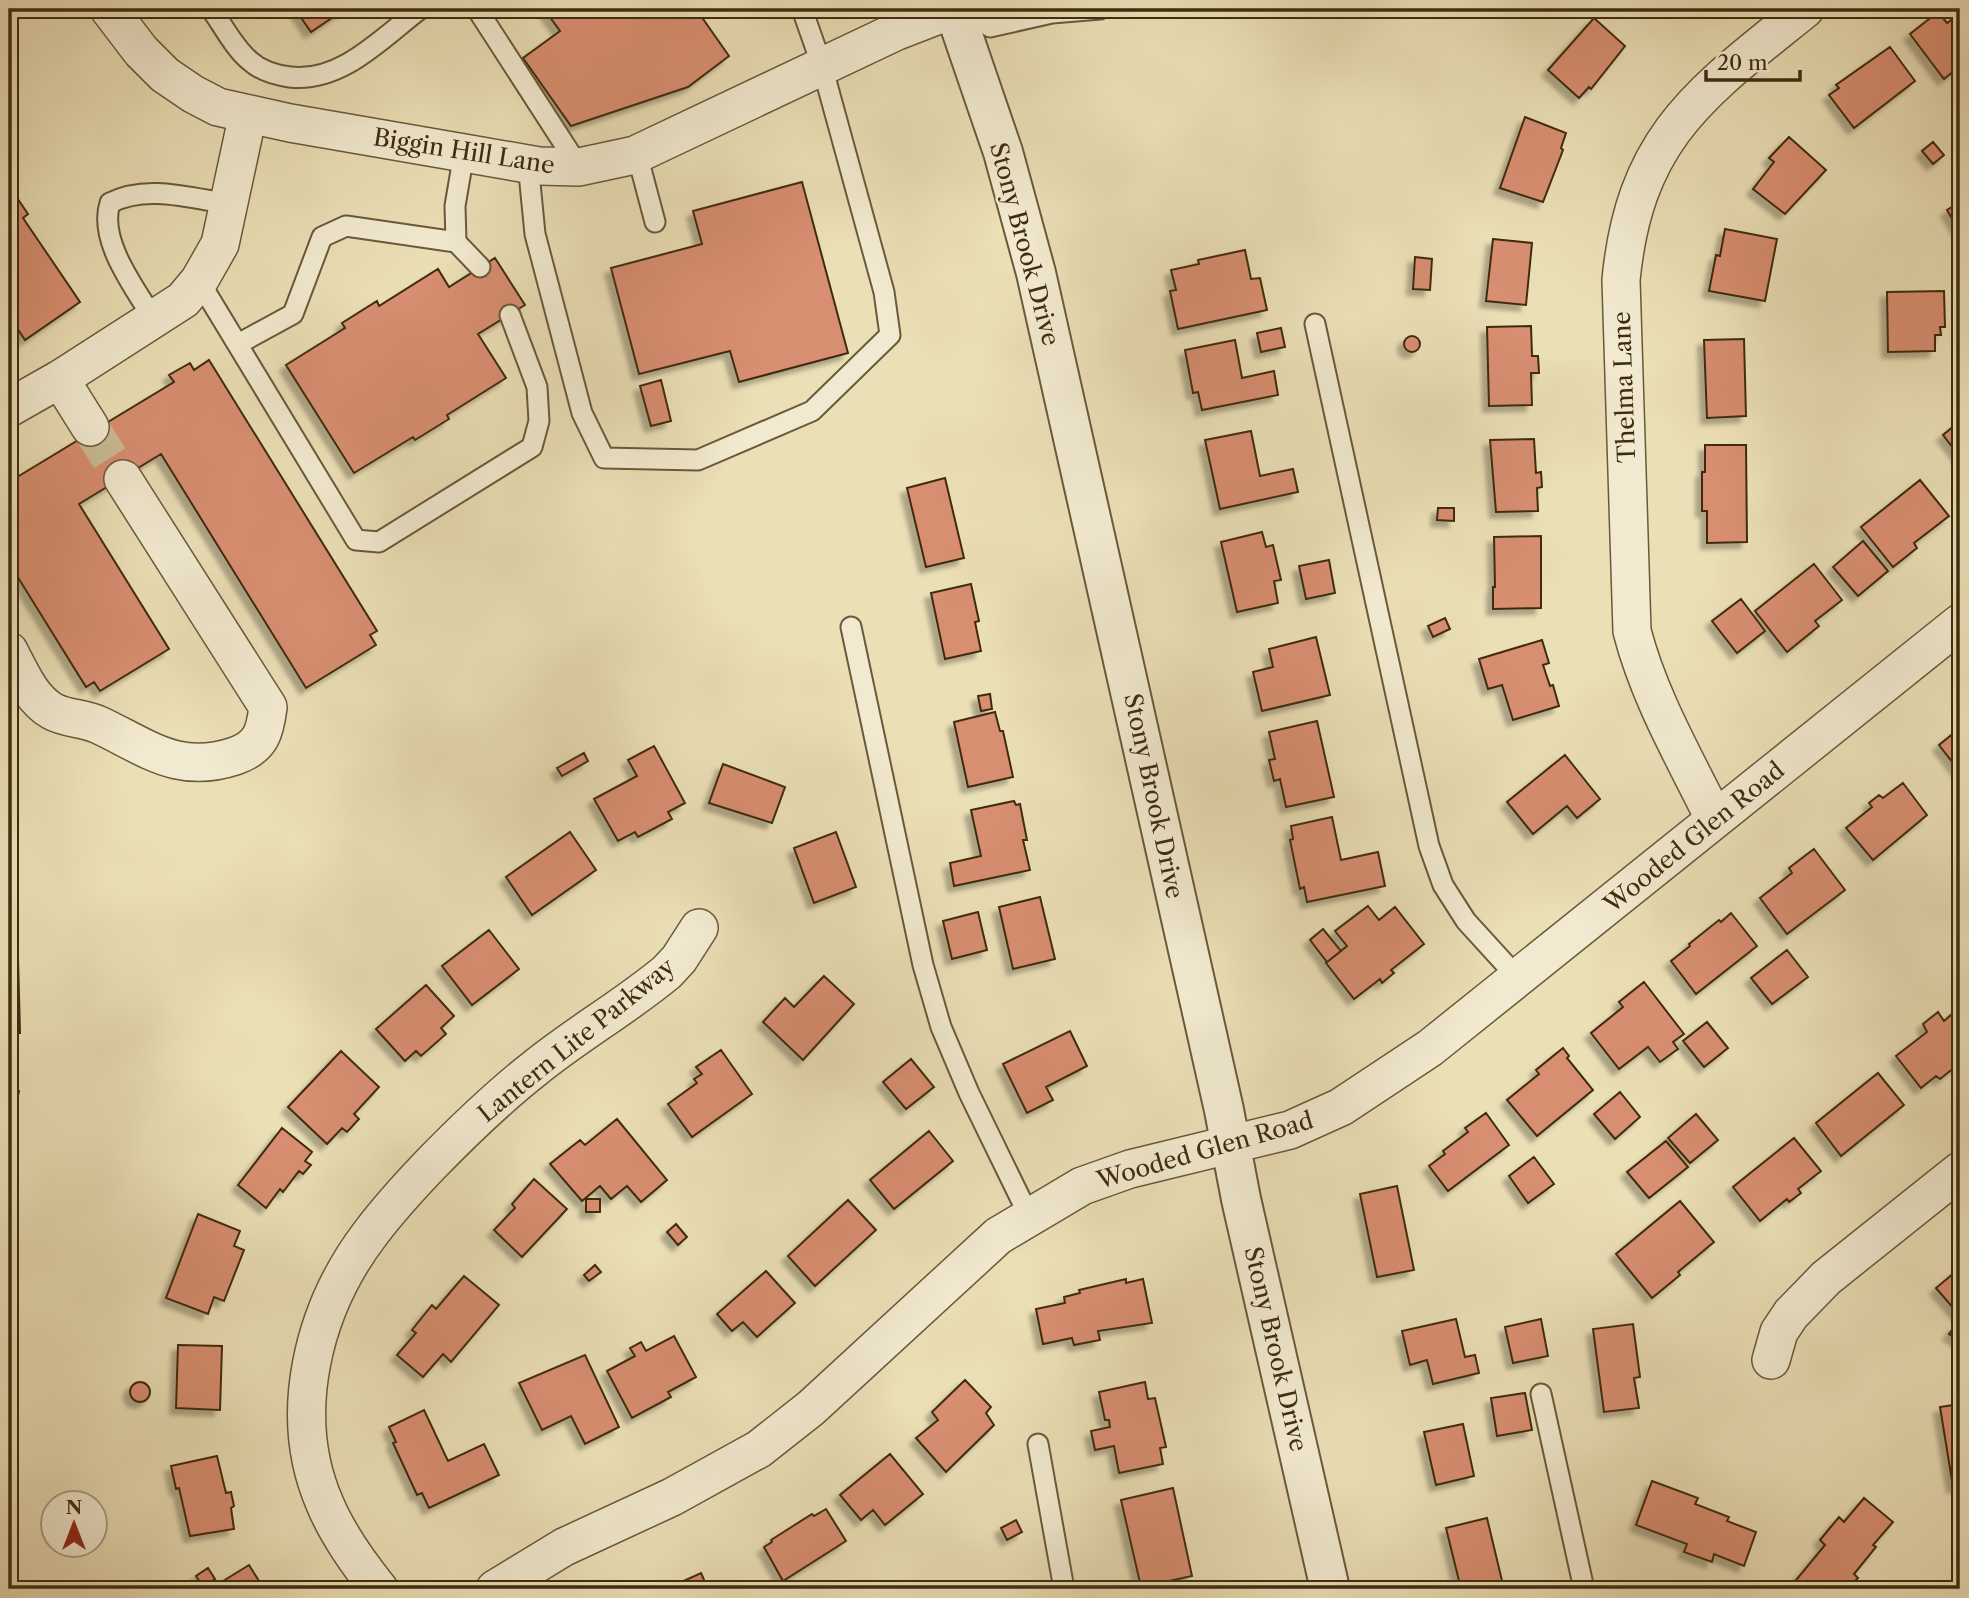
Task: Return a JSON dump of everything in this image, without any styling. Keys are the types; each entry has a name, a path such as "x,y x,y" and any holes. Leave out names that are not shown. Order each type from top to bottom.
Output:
{"street":[{"name":"Biggin Hill Lane","path":"109,9 141,51 165,75 218,107 290,123 464,153 528,163 579,167 637,154 897,31 954,9"},
{"name":"Stony Brook Drive","path":"954,9 1003,152 1036,273 1330,1589"},
{"name":"Thelma Lane","path":"1714,818 1653,693 1640,662 1632,631 1621,280 1625,242 1646,173 1690,106 1805,9"},
{"path":"9,410 183,300 200,281 220,244 248,114"},
{"path":"60,379 90,428"},
{"path":"9,651 33,694 53,712 96,724 145,750 185,763 213,763 246,752 265,732 268,707 123,480"},
{"name":"Wooded Glen Road","path":"495,1589 564,1547 672,1497 759,1449 810,1408 998,1236 1082,1186 1130,1169 1290,1130 1341,1107 1430,1048 1960,623"},
{"name":"Lantern Lite Parkway","path":"379,1589 340,1535 324,1503 313,1471 308,1442 308,1382 314,1351 331,1300 368,1236 398,1199 455,1139 532,1070 667,972 699,928"},
{"path":"1771,1360 1779,1332 1791,1314 1817,1287 1960,1171"}],"lane":[{"path":"211,9 248,60 264,71 305,79 320,77 342,68 420,9"},
{"path":"477,9 579,167"},
{"path":"528,163 535,234 582,413 604,458 698,460 812,411 890,335 884,292 822,66 802,9"},
{"path":"967,9 990,27 1052,13 1100,9"},
{"path":"456,242 455,206 464,153"},
{"path":"637,154 656,222"},
{"path":"153,318 109,238 106,216 110,204 126,195 158,193 229,204"},
{"path":"238,344 293,314 322,237 346,226 456,242 480,267"},
{"path":"200,281 356,540 379,542 533,447 539,421 537,387 510,315"},
{"path":"1315,324 1429,846 1443,886 1466,921 1518,978"},
{"path":"851,626 920,952 941,1027 969,1093 1030,1217"},
{"path":"1541,1394 1584,1589"},
{"path":"1038,1444 1064,1589"}],"building":[{"path":"295,9 345,9 311,32"},
{"path":"544,9 696,9 729,56 688,87 571,126 523,58 560,31"},
{"path":"1938,12 1947,23 1960,13 1960,66 1944,79 1910,34"},
{"path":"1594,18 1625,46 1591,89 1589,87 1579,98 1548,70"},
{"path":"1890,47 1915,81 1854,128 1829,95 1839,88 1836,85"},
{"path":"1525,117 1566,133 1561,148 1563,150 1543,202 1500,188"},
{"path":"1789,137 1826,170 1785,214 1753,189 1774,162 1769,158"},
{"path":"1933,142 1944,155 1933,164 1922,151"},
{"path":"802,182 848,353 739,382 730,351 639,374 611,268 702,244 693,211"},
{"path":"9,186 28,214 23,218 80,302 25,340 9,316"},
{"path":"1960,202 1960,232 1947,210"},
{"path":"1725,229 1777,239 1765,301 1709,291 1716,255 1720,256"},
{"path":"1493,239 1532,243 1526,305 1486,301"},
{"path":"1245,250 1251,279 1260,278 1267,310 1178,329 1170,291 1176,290 1171,270 1199,264 1198,260"},
{"path":"1415,257 1432,259 1430,290 1413,289"},
{"path":"495,258 525,305 478,334 506,378 447,415 449,419 415,440 413,437 354,473 286,365 345,328 342,323 377,301 379,306 438,269 449,287"},
{"path":"1944,291 1945,327 1940,327 1941,335 1935,335 1935,351 1888,352 1887,292"},
{"path":"1531,326 1532,356 1538,356 1539,373 1531,373 1532,405 1489,406 1487,327"},
{"path":"1281,328 1285,347 1261,352 1257,333"},
{"path":"1409,336 1415,336 1420,344 1418,350 1409,352 1404,347 1404,341"},
{"path":"1744,339 1746,416 1707,418 1704,340"},
{"path":"1235,340 1242,378 1274,371 1278,395 1202,410 1198,392 1193,393 1185,350"},
{"path":"209,360 377,631 370,635 376,645 306,688 161,454 79,504 169,649 100,691 94,682 86,687 9,563 9,482 174,382 169,375 190,363 194,370"},
{"path":"661,380 671,421 651,426 640,386"},
{"path":"1960,421 1960,457 1943,435"},
{"path":"1251,431 1260,476 1293,469 1298,492 1220,509 1205,440"},
{"path":"1534,439 1536,473 1541,472 1542,487 1537,488 1538,511 1496,512 1490,440"},
{"path":"1705,445 1746,445 1747,542 1707,543 1707,511 1702,511"},
{"path":"945,478 964,558 926,567 907,488"},
{"path":"1920,480 1949,516 1914,543 1917,548 1893,567 1861,527"},
{"path":"1438,508 1454,508 1454,521 1437,520"},
{"path":"1262,532 1266,547 1273,545 1281,580 1274,581 1278,603 1237,612 1221,542"},
{"path":"1541,536 1541,608 1493,609 1494,537"},
{"path":"1863,541 1888,571 1858,596 1833,567"},
{"path":"1329,560 1335,593 1306,599 1299,566"},
{"path":"1814,564 1842,600 1815,621 1819,626 1787,652 1755,611"},
{"path":"971,584 979,621 975,622 981,651 945,659 931,593"},
{"path":"1741,599 1765,631 1737,653 1712,621"},
{"path":"1445,618 1450,629 1433,637 1428,626"},
{"path":"1316,637 1330,695 1262,711 1253,672 1273,667 1269,649"},
{"path":"1542,640 1549,663 1543,665 1559,706 1513,720 1502,685 1488,689 1479,659"},
{"path":"990,694 992,709 981,711 978,696"},
{"path":"995,712 1000,731 1003,731 1013,777 968,787 954,722"},
{"path":"1317,721 1334,797 1286,807 1280,779 1274,781 1269,760 1275,759 1269,732"},
{"path":"1960,728 1960,772 1939,745"},
{"path":"654,746 685,803 668,812 672,819 638,837 635,832 618,841 594,799 637,776 628,760"},
{"path":"584,753 588,761 562,776 557,768"},
{"path":"1565,755 1600,799 1577,818 1567,806 1533,834 1507,802"},
{"path":"723,764 785,787 772,823 709,803"},
{"path":"1903,783 1927,815 1873,860 1846,828 1872,807 1869,803 1879,795 1883,798"},
{"path":"1014,801 1016,805 1020,804 1027,840 1023,840 1030,870 954,886 950,863 981,856 971,810"},
{"path":"1332,817 1341,860 1378,852 1385,886 1307,902 1304,887 1300,889 1290,840 1293,839 1291,826"},
{"path":"570,832 596,870 532,915 506,877"},
{"path":"836,832 856,887 814,903 794,848"},
{"path":"1814,849 1845,890 1787,934 1760,898 1792,873 1789,868"},
{"path":"1040,897 1055,959 1013,969 999,907"},
{"path":"1368,906 1379,920 1395,907 1424,944 1391,970 1394,973 1382,983 1380,979 1354,999 1326,963 1347,946 1335,931"},
{"path":"978,912 987,950 952,959 943,921"},
{"path":"1731,913 1757,946 1696,994 1671,961"},
{"path":"1323,929 1341,951 1327,962 1310,940"},
{"path":"489,930 519,969 472,1005 442,966"},
{"path":"1787,950 1808,977 1772,1004 1751,978"},
{"path":"9,958 18,958 20,1033 14,1033 15,1036 9,1036"},
{"path":"824,976 854,1004 803,1060 763,1022 785,998 794,1007"},
{"path":"1644,982 1684,1034 1673,1042 1678,1049 1660,1062 1648,1047 1619,1069 1591,1033 1623,1007 1619,1002"},
{"path":"426,985 454,1016 441,1028 446,1034 421,1056 416,1051 405,1061 376,1029"},
{"path":"1960,1007 1960,1063 1940,1079 1936,1076 1921,1088 1896,1056 1927,1032 1923,1024 1938,1012 1944,1021"},
{"path":"1707,1022 1728,1048 1704,1067 1683,1041"},
{"path":"1070,1031 1087,1066 1046,1087 1053,1100 1027,1113 1003,1064"},
{"path":"1563,1048 1569,1056 1567,1058 1593,1090 1537,1136 1507,1100 1539,1074 1536,1070"},
{"path":"721,1050 752,1094 692,1137 668,1104 697,1083 694,1079 702,1074 696,1067"},
{"path":"341,1051 379,1087 354,1114 359,1119 347,1132 342,1128 327,1144 288,1107"},
{"path":"911,1059 934,1087 906,1109 883,1082"},
{"path":"1878,1073 1904,1105 1841,1156 1816,1123"},
{"path":"9,1089 19,1091 9,1138"},
{"path":"1620,1092 1640,1117 1615,1139 1594,1114"},
{"path":"1486,1113 1509,1145 1448,1191 1429,1166 1445,1154 1443,1151 1468,1132 1465,1128"},
{"path":"1696,1114 1718,1140 1690,1163 1668,1138"},
{"path":"617,1119 667,1180 641,1202 627,1186 611,1199 600,1186 582,1201 550,1164 580,1140 585,1145"},
{"path":"282,1128 312,1152 305,1161 311,1165 303,1174 299,1171 283,1192 280,1189 266,1208 238,1185"},
{"path":"929,1131 953,1161 894,1209 870,1180"},
{"path":"1794,1138 1821,1171 1798,1189 1801,1193 1789,1202 1787,1199 1760,1221 1733,1187"},
{"path":"1666,1141 1688,1167 1649,1198 1627,1172"},
{"path":"1534,1157 1554,1184 1528,1203 1509,1176"},
{"path":"534,1179 567,1209 522,1257 494,1230 515,1208 512,1204"},
{"path":"1397,1186 1414,1270 1377,1277 1360,1194"},
{"path":"586,1199 600,1199 600,1212 586,1212"},
{"path":"848,1200 876,1230 815,1286 788,1256"},
{"path":"1680,1201 1714,1242 1652,1298 1616,1254"},
{"path":"198,1214 240,1231 234,1246 244,1250 224,1301 214,1297 208,1314 166,1298"},
{"path":"676,1224 687,1237 678,1245 667,1232"},
{"path":"595,1265 601,1272 589,1281 584,1275"},
{"path":"1960,1268 1960,1316 1936,1288"},
{"path":"766,1271 795,1303 757,1337 743,1322 732,1331 717,1314"},
{"path":"464,1276 499,1305 451,1362 443,1354 423,1377 397,1355 416,1333 412,1330 432,1305 436,1309"},
{"path":"1126,1279 1126,1283 1143,1279 1152,1323 1098,1331 1100,1340 1074,1345 1072,1338 1043,1344 1036,1309 1065,1303 1064,1297 1080,1293 1079,1290"},
{"path":"1456,1319 1465,1357 1475,1355 1479,1373 1433,1384 1427,1360 1410,1365 1402,1331"},
{"path":"1541,1319 1548,1356 1513,1363 1505,1327"},
{"path":"1633,1324 1640,1377 1634,1378 1639,1408 1604,1412 1593,1329"},
{"path":"1956,1325 1960,1328 1959,1341 1949,1334"},
{"path":"674,1336 696,1377 668,1392 671,1397 632,1418 607,1371 635,1356 630,1348 641,1342 646,1351"},
{"path":"178,1345 222,1346 220,1410 176,1408"},
{"path":"585,1355 619,1427 585,1444 571,1416 542,1430 519,1383"},
{"path":"965,1380 991,1407 986,1413 994,1425 946,1472 916,1438 938,1420 932,1412"},
{"path":"140,1382 147,1385 150,1392 147,1399 140,1402 133,1399 130,1392 133,1385"},
{"path":"1145,1382 1148,1399 1155,1398 1166,1447 1160,1448 1163,1464 1119,1473 1114,1446 1095,1450 1091,1431 1110,1427 1109,1420 1105,1420 1099,1392"},
{"path":"1525,1393 1532,1430 1497,1436 1491,1398"},
{"path":"1960,1404 1960,1486 1953,1487 1940,1407"},
{"path":"424,1410 448,1461 484,1444 499,1475 429,1508 422,1493 417,1495 393,1443 396,1442 389,1427"},
{"path":"1463,1424 1474,1476 1436,1485 1424,1432"},
{"path":"890,1454 923,1494 885,1525 873,1510 861,1520 840,1495"},
{"path":"217,1456 226,1493 231,1492 234,1529 190,1536 171,1466"},
{"path":"1652,1481 1698,1498 1695,1504 1729,1517 1727,1521 1756,1532 1744,1566 1714,1554 1712,1562 1684,1552 1687,1544 1636,1525"},
{"path":"1173,1488 1192,1576 1141,1587 1121,1500"},
{"path":"1864,1498 1893,1522 1873,1545 1876,1547 1854,1574 1858,1578 1848,1589 1798,1589 1792,1585 1825,1545 1820,1540 1839,1517 1844,1522"},
{"path":"826,1509 846,1541 783,1581 764,1547 812,1514 814,1516"},
{"path":"1487,1518 1504,1589 1461,1589 1446,1528"},
{"path":"1016,1520 1022,1532 1007,1540 1001,1528"},
{"path":"249,1565 264,1589 217,1589 215,1586"},
{"path":"208,1568 215,1579 203,1587 196,1576"},
{"path":"701,1573 708,1589 666,1589"},
{"path":"817,1582 827,1589 812,1589"}],"tunnel":[{"path":"90,427 123,479"}]}
